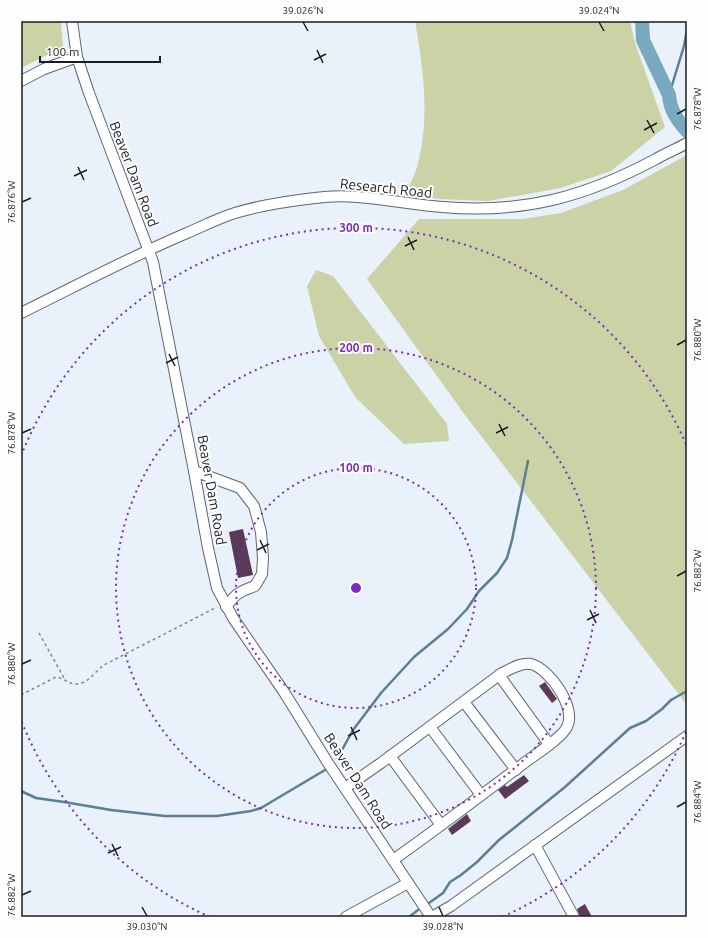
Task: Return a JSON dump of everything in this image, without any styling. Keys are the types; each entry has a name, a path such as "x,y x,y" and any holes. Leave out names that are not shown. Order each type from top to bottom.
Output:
{"street":[{"name":"Beaver Dam Road","path":"72,21 77,57 95,110 149,250 164,316 217,588 225,606 284,692 345,788 431,917"},
{"path":"21,81 44,69 77,57"},
{"name":"Research Road","path":"21,313 149,250 211,222 235,213 259,207 314,198 346,196 440,207 488,210 505,209 541,203 586,191 608,183 642,167 685,144"},
{"path":"194,472 240,488 254,506 262,532 262,574 255,586 234,596 225,606"},
{"path":"345,788 500,675 519,665 531,664 546,672 558,688 568,706 569,722 565,731 516,770 393,860"},
{"path":"500,675 549,744"},
{"path":"464,702 516,770"},
{"path":"430,727 481,795"},
{"path":"431,917 451,906 687,736"},
{"path":"390,756 441,825"},
{"path":"535,845 574,917"},
{"path":"346,917 408,882"}],"path":[{"path":"21,695 56,677 74,684 81,683 91,677 104,665 225,606"},
{"path":"40,632 65,680"}],"green space":[{"path":"21,21 61,21 63,47 21,68"},
{"path":"415,21 630,21 635,43 665,127 611,171 561,188 488,201 440,199 405,194 417,167 422,146 424,128 423,74"},
{"path":"687,155 687,705 465,415 367,279 419,219 523,219 561,213 623,190"},
{"path":"316,270 333,276 447,424 449,441 404,444 355,397 319,336 307,286"}],"building":[{"path":"243,529 253,575 238,578 229,532"},
{"path":"545,682 557,699 552,703 539,686"},
{"path":"524,775 529,781 505,799 498,790 505,785 507,787"},
{"path":"467,814 471,821 452,835 448,829"},
{"path":"585,904 592,917 580,917 577,909"}],"waterway":[{"path":"642,21 643,40 669,95 675,114 687,131"},
{"path":"669,95 684,46 687,30"},
{"path":"337,759 353,730 381,693 414,657 448,629 467,609 479,591 497,573 507,558 528,461"},
{"path":"429,903 443,893 450,882 477,862 499,840 565,787 630,728 646,721 671,700 687,691"},
{"path":"21,791 36,798 111,810 165,816 217,816 261,808 325,770"},
{"path":"409,917 418,910"}]}
